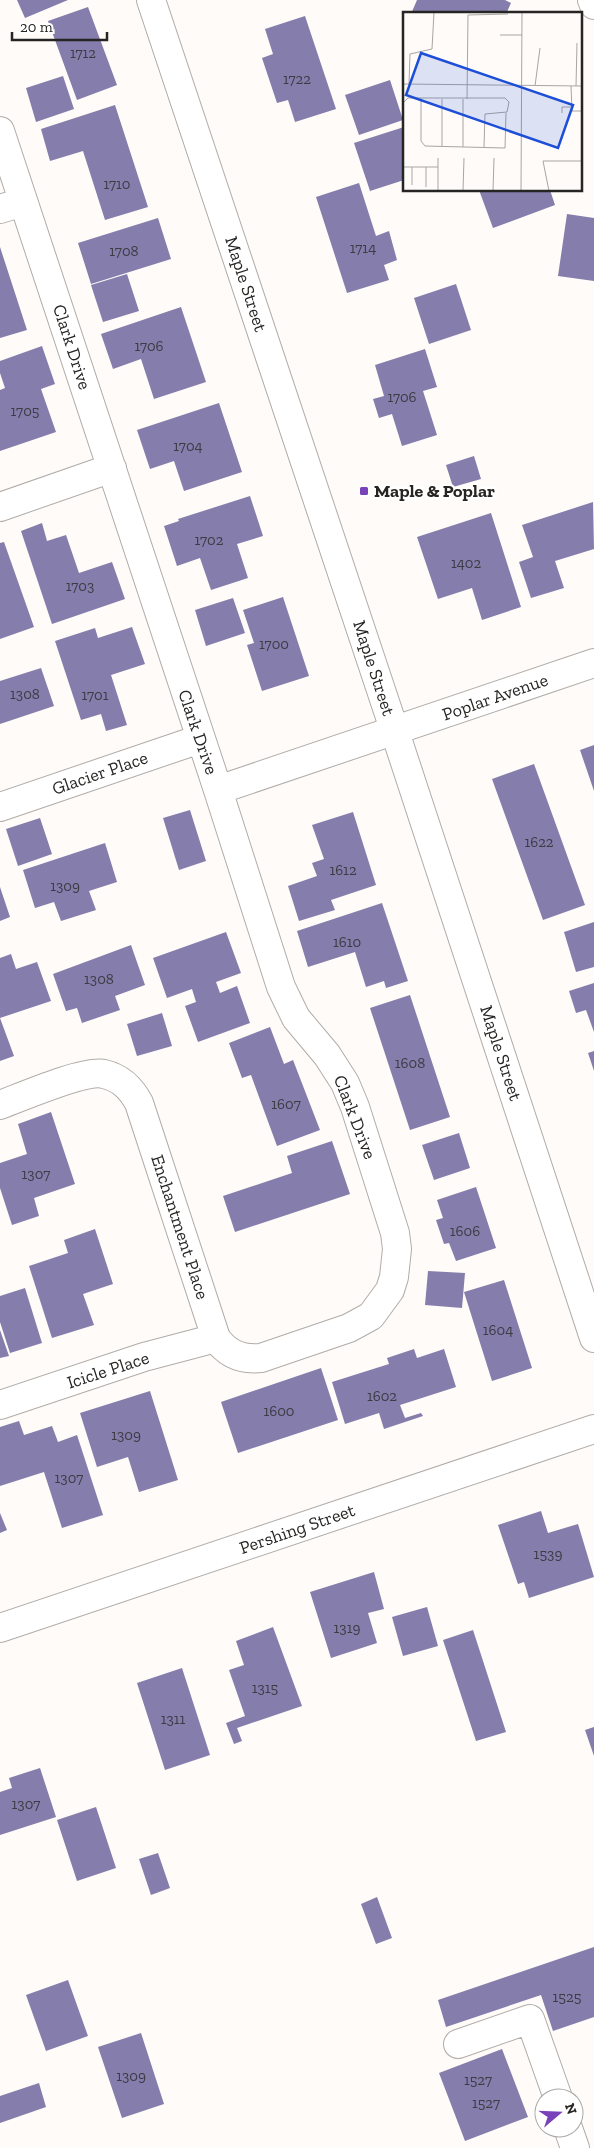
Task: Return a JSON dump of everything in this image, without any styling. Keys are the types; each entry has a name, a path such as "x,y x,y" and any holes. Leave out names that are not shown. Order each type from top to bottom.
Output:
{"street":[{"name":"Maple Street","path":"151,0 395,732 594,1338"},
{"path":"592,0 594,5"},
{"name":"Clark Drive","path":"0,131 12,206 112,468 281,987 296,1018 327,1055 344,1083 355,1107 391,1218 397,1249 394,1277 390,1290 371,1316 348,1328 261,1358 242,1358 228,1351 216,1338"},
{"path":"0,507 112,468"},
{"name":"Poplar Avenue","path":"395,732 594,663"},
{"path":"218,790 395,732"},
{"name":"Glacier Place","path":"0,807 200,740"},
{"name":"Enchantment Place","path":"0,1105 88,1074 103,1074 130,1088 138,1103 216,1338"},
{"name":"Icicle Place","path":"0,1405 144,1358 216,1338"},
{"name":"Pershing Street","path":"0,1628 594,1429"},
{"path":"458,2044 530,2018 554,2088"},
{"path":"580,2148 594,2144"}],"building":[{"path":"17,0 68,0 25,18"},
{"path":"417,0 505,0 511,3 507,12 412,12"},
{"path":"88,7 117,85 77,100 48,21"},
{"path":"305,16 336,109 295,122 288,100 277,103 262,58 273,54 265,29"},
{"path":"63,76 74,109 36,122 26,88"},
{"path":"390,80 403,120 359,135 345,95"},
{"path":"115,105 148,207 105,220 83,151 50,161 41,129"},
{"path":"403,127 403,180 370,191 354,143"},
{"path":"359,183 376,236 389,231 397,260 384,265 389,280 347,293 316,197"},
{"path":"479,191 550,191 555,205 493,228"},
{"path":"567,214 594,218 594,281 558,276"},
{"path":"158,218 171,259 91,284 78,243"},
{"path":"0,247 27,330 0,338"},
{"path":"127,274 139,311 103,322 91,285"},
{"path":"456,284 471,330 429,344 414,298"},
{"path":"181,307 206,382 154,399 141,359 113,369 101,334"},
{"path":"42,346 55,384 41,389 56,432 0,451 0,390 5,388 0,373 0,361"},
{"path":"425,349 437,387 423,391 437,435 402,446 392,414 379,418 373,399 384,396 375,365"},
{"path":"219,403 242,472 184,491 174,461 150,469 137,430"},
{"path":"474,456 481,479 453,487 446,465"},
{"path":"250,496 263,536 237,544 248,578 211,590 200,558 177,566 164,526 179,521 178,519"},
{"path":"593,502 594,549 555,561 564,588 531,598 519,562 533,557 522,525"},
{"path":"491,513 521,607 482,620 472,588 438,599 417,537"},
{"path":"42,523 47,541 66,535 79,573 112,562 125,599 52,624 21,531"},
{"path":"4,542 34,627 0,639 0,543"},
{"path":"283,597 309,676 262,691 247,645 254,643 243,610"},
{"path":"233,598 245,633 206,646 195,610"},
{"path":"132,627 145,664 111,675 127,725 106,731 101,714 81,720 55,641 95,628 98,638"},
{"path":"41,668 54,706 0,724 0,681"},
{"path":"594,745 594,791 580,750"},
{"path":"534,764 585,905 543,920 492,779"},
{"path":"190,810 206,861 179,870 163,818"},
{"path":"353,812 376,885 331,900 335,910 299,921 288,886 317,876 312,863 324,859 312,825"},
{"path":"40,818 52,854 18,866 6,829"},
{"path":"105,843 117,882 89,891 96,910 61,921 54,902 35,908 23,870"},
{"path":"0,887 10,917 0,921"},
{"path":"382,903 408,981 386,988 384,981 366,987 355,952 308,967 297,931"},
{"path":"594,922 594,967 576,972 564,932"},
{"path":"226,932 241,973 216,982 220,993 237,986 250,1023 198,1042 185,1006 196,1002 192,989 167,998 153,958"},
{"path":"131,945 145,985 115,996 120,1010 82,1023 77,1008 66,1011 53,974"},
{"path":"11,954 16,969 37,962 51,1001 0,1018 0,958"},
{"path":"594,983 594,1032 586,1010 576,1013 569,991"},
{"path":"410,995 450,1117 410,1130 370,1008"},
{"path":"162,1013 172,1046 137,1056 127,1024"},
{"path":"0,1018 14,1056 0,1061"},
{"path":"270,1027 284,1064 293,1060 320,1130 277,1146 251,1075 242,1078 229,1043"},
{"path":"594,1051 594,1071 588,1053"},
{"path":"51,1112 75,1184 34,1198 39,1216 12,1225 0,1188 0,1163 27,1154 18,1124"},
{"path":"459,1133 470,1168 434,1180 422,1145"},
{"path":"332,1141 350,1194 235,1232 223,1196 292,1173 287,1156"},
{"path":"476,1187 496,1248 456,1261 449,1243 444,1244 436,1220 443,1218 437,1200"},
{"path":"95,1229 113,1284 83,1294 94,1325 52,1338 29,1266 68,1253 64,1240"},
{"path":"428,1271 465,1273 462,1308 425,1305"},
{"path":"504,1280 532,1368 492,1381 464,1292"},
{"path":"25,1288 42,1343 10,1353 0,1322 0,1296"},
{"path":"0,1330 9,1356 0,1358"},
{"path":"414,1349 417,1358 444,1349 456,1387 400,1405 405,1418 421,1413 423,1416 384,1429 379,1413 345,1424 332,1382 389,1364 387,1358"},
{"path":"321,1368 338,1420 238,1453 221,1402"},
{"path":"150,1391 178,1480 139,1492 128,1457 97,1467 80,1413"},
{"path":"19,1421 24,1435 52,1426 58,1442 77,1435 103,1515 62,1528 44,1472 0,1486 0,1427"},
{"path":"541,1511 548,1533 578,1524 594,1577 529,1598 524,1582 518,1584 498,1525"},
{"path":"0,1513 7,1530 0,1533"},
{"path":"374,1572 384,1609 368,1613 377,1643 331,1658 310,1592"},
{"path":"427,1607 438,1646 403,1656 392,1617"},
{"path":"273,1627 302,1706 237,1728 242,1741 234,1744 226,1723 245,1716 229,1670 244,1665 236,1641"},
{"path":"473,1630 506,1732 476,1741 443,1640"},
{"path":"182,1668 210,1755 165,1770 137,1683"},
{"path":"594,1727 594,1756 585,1730"},
{"path":"40,1768 56,1817 0,1835 0,1792 12,1788 9,1778"},
{"path":"96,1807 116,1868 77,1881 57,1820"},
{"path":"158,1853 170,1888 151,1895 139,1859"},
{"path":"377,1897 392,1938 376,1944 361,1904"},
{"path":"594,1947 594,2017 553,2031 541,1995 446,2027 438,2000"},
{"path":"68,1980 88,2036 46,2051 26,1995"},
{"path":"141,2033 164,2104 122,2118 98,2047"},
{"path":"502,2049 528,2117 465,2141 439,2073"},
{"path":"39,2083 46,2107 0,2123 0,2096"}],"place":[{"name":"Maple & Poplar","path":"364,491"}]}
